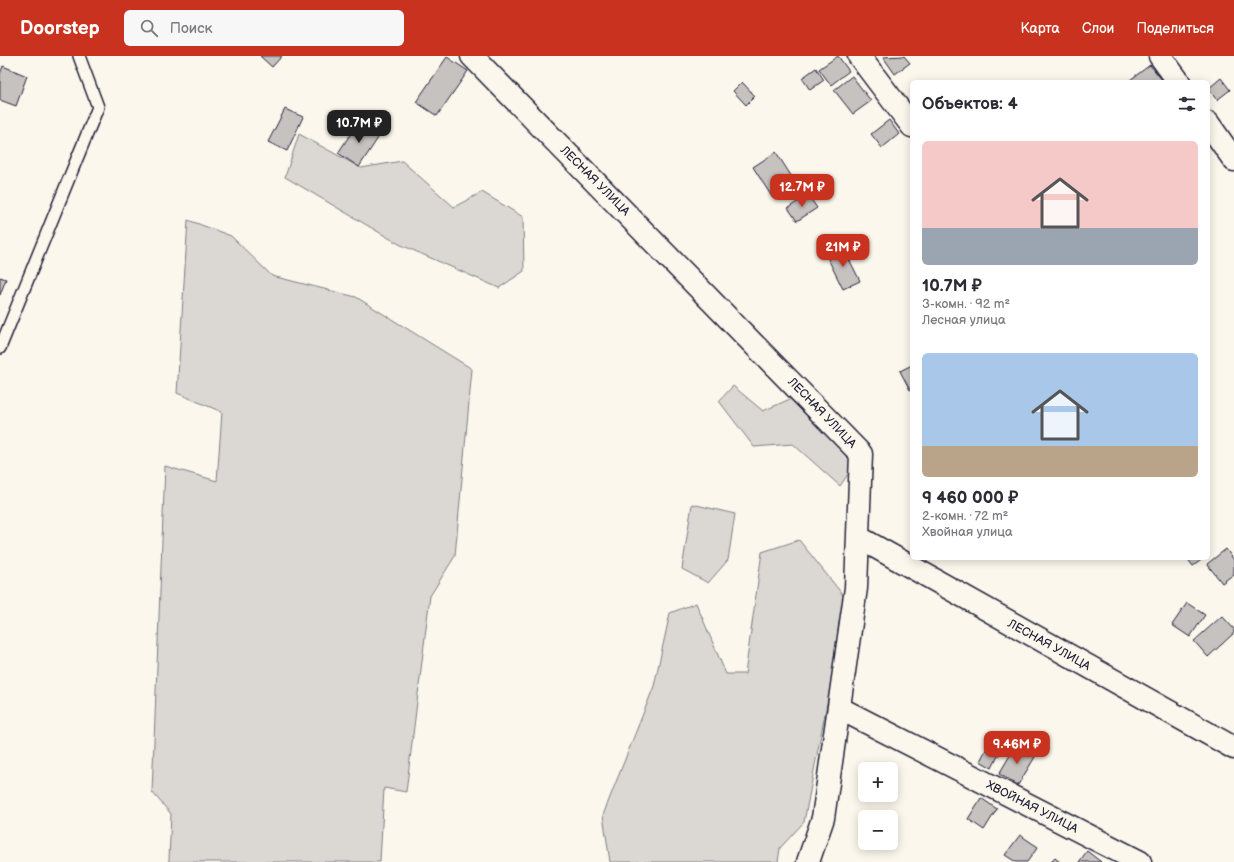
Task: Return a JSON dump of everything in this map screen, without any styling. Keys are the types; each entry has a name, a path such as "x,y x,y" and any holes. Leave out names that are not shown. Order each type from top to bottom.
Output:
{"street":[{"name":"ЛЕСНАЯ УЛИЦА","path":"472,56 861,454 858,537 1234,748"},
{"path":"859,56 910,123"},
{"path":"1160,56 1178,80"},
{"path":"1210,126 1234,160"},
{"path":"808,862 823,818 856,588 858,537"},
{"name":"ХВОЙНАЯ УЛИЦА","path":"839,708 1140,862"}],"lane":[{"path":"0,348 98,107 79,56"}],"shaded area":[{"path":"299,134 361,168 402,161 454,207 482,192 523,217 524,271 499,288 399,244 285,177"},
{"path":"188,220 231,236 272,276 356,297 472,369 455,556 430,596 406,792 384,788 380,862 168,862 171,814 152,792 165,466 217,481 222,412 177,393"},
{"path":"733,386 763,411 790,399 855,464 840,486 793,444 754,447 719,401"},
{"path":"692,504 735,514 728,560 708,583 682,569"},
{"path":"799,540 847,600 804,822 780,848 778,862 610,862 603,815 654,686 670,613 696,603 726,674 745,674 762,552"}],"building":[{"path":"260,56 282,56 272,67"},
{"path":"838,56 849,71 831,85 819,69"},
{"path":"904,56 910,63 895,74 883,57"},
{"path":"447,57 468,71 437,116 416,102"},
{"path":"1150,65 1162,80 1130,80"},
{"path":"3,66 27,76 16,106 0,100 0,74"},
{"path":"816,68 824,80 810,90 802,78"},
{"path":"852,76 871,101 853,114 834,90"},
{"path":"1221,78 1230,90 1217,100 1210,91 1210,87"},
{"path":"742,82 755,96 746,105 733,91"},
{"path":"285,109 303,117 287,151 268,142"},
{"path":"889,120 899,134 882,148 871,134"},
{"path":"359,121 380,135 359,167 338,153"},
{"path":"776,152 795,182 772,197 753,167"},
{"path":"808,195 817,208 797,221 788,208"},
{"path":"843,247 860,281 843,289 826,255"},
{"path":"0,277 6,279 0,295"},
{"path":"910,366 910,390 900,371"},
{"path":"1226,549 1234,560 1234,574 1222,583 1207,564"},
{"path":"1188,560 1201,560 1193,566"},
{"path":"1187,603 1205,615 1190,637 1172,625"},
{"path":"1222,616 1234,629 1234,633 1208,657 1194,641"},
{"path":"991,740 1003,746 992,768 980,761"},
{"path":"1016,745 1035,757 1018,785 999,774"},
{"path":"981,798 997,809 984,830 968,819"},
{"path":"1020,835 1038,847 1027,862 1016,862 1005,855"},
{"path":"1087,851 1101,862 1079,862"},
{"path":"1055,858 1060,862 1051,862"}]}
